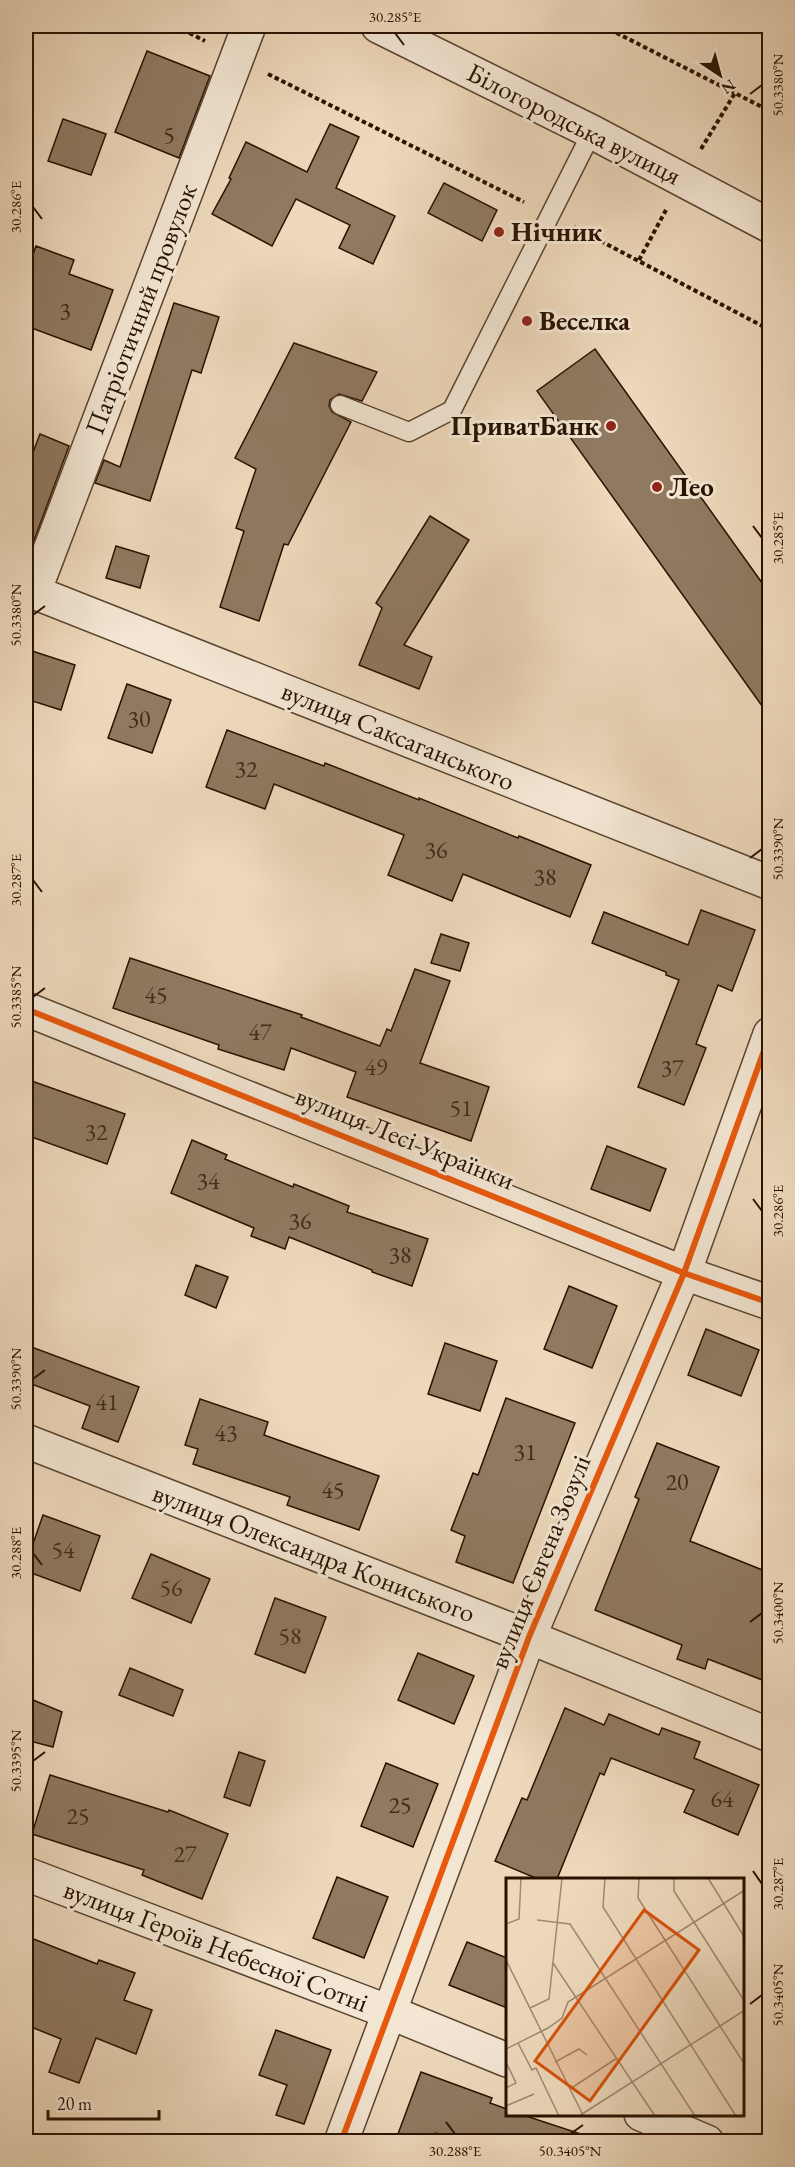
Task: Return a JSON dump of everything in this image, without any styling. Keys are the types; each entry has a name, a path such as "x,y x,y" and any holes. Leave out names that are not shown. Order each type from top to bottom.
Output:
{"street":[{"name":"Патріотичний провулок","path":"30,590 249,26"},
{"name":"Білогородська вулиця","path":"378,26 592,132 770,226"},
{"name":"вулиця Саксаганського","path":"30,590 770,883"},
{"name":"вулиця Лесі Українки","path":"26,1009 684,1273 770,1304"},
{"name":"вулиця Євгена Зозулі","path":"341,2142 530,1638 684,1273 770,1034"},
{"name":"вулиця Олександра Кониського","path":"26,1441 530,1638 770,1735"},
{"name":"вулиця Героїв Небесної Сотні","path":"26,1874 389,2012 506,2060"},
{"path":"643,2116 707,2142"}],"lane":[{"path":"340,405 409,432 452,410 592,132"}],"path":[{"path":"176,26 639,260 770,330"},
{"path":"603,26 770,111"}],"building":[{"path":"147,51 210,76 179,158 115,132"},
{"path":"63,119 106,134 91,175 48,161"},
{"path":"330,124 359,137 336,188 395,216 373,264 339,248 350,225 296,199 272,246 212,214 231,179 229,178 246,142 307,172"},
{"path":"444,183 497,210 482,241 428,213"},
{"path":"36,246 74,260 69,274 113,290 91,350 26,326 26,274"},
{"path":"174,303 219,317 201,373 192,370 150,501 95,483 104,460 120,467"},
{"path":"294,343 377,372 362,401 339,394 330,400 329,406 332,412 351,422 288,545 284,544 259,621 220,607 244,531 236,528 256,469 235,458"},
{"path":"595,349 770,594 770,717 537,391"},
{"path":"40,434 69,446 26,562 26,471"},
{"path":"430,516 469,540 404,645 432,657 419,689 359,665 382,608 376,603"},
{"path":"116,546 149,556 140,588 106,578"},
{"path":"26,649 75,665 61,710 26,699"},
{"path":"127,684 171,700 152,753 108,738"},
{"path":"227,730 324,766 325,763 591,865 570,917 463,874 452,901 388,875 404,835 274,784 265,809 206,787"},
{"path":"701,910 755,930 732,991 718,985 696,1044 706,1048 684,1105 638,1087 679,980 666,975 666,972 592,943 604,912 688,945"},
{"path":"441,934 469,943 460,971 431,963"},
{"path":"130,958 302,1015 301,1017 380,1046 387,1029 391,1031 415,969 450,981 420,1063 489,1087 471,1141 347,1097 356,1072 291,1048 284,1070 218,1049 219,1045 113,1008"},
{"path":"26,1079 125,1114 107,1164 26,1135"},
{"path":"192,1140 227,1155 225,1159 293,1187 294,1184 349,1206 347,1212 428,1239 412,1286 289,1237 285,1249 251,1236 254,1228 171,1193"},
{"path":"607,1146 666,1169 650,1211 591,1189"},
{"path":"196,1265 228,1277 216,1308 185,1295"},
{"path":"569,1286 617,1306 592,1368 544,1349"},
{"path":"706,1329 759,1350 741,1396 688,1375"},
{"path":"445,1343 497,1361 480,1411 428,1394"},
{"path":"26,1345 139,1387 118,1442 82,1428 90,1406 26,1382"},
{"path":"506,1398 575,1423 513,1583 456,1562 465,1536 451,1530 473,1473 478,1475"},
{"path":"200,1399 268,1422 264,1435 379,1476 359,1530 287,1505 290,1497 193,1464 198,1449 185,1445"},
{"path":"657,1443 719,1467 690,1541 770,1573 770,1683 708,1659 705,1669 677,1659 682,1645 595,1610 639,1499 635,1497"},
{"path":"43,1515 100,1536 80,1591 26,1571 26,1564"},
{"path":"151,1554 210,1579 191,1623 132,1598"},
{"path":"275,1598 326,1617 305,1673 255,1654"},
{"path":"418,1653 474,1676 454,1724 398,1700"},
{"path":"130,1668 183,1690 173,1716 119,1695"},
{"path":"33,1700 62,1712 53,1747 26,1740 26,1729"},
{"path":"565,1708 604,1725 609,1714 659,1735 662,1728 700,1742 694,1758 759,1785 738,1835 684,1812 694,1790 611,1758 604,1775 600,1773 557,1878 536,1878 495,1861 522,1798 527,1800"},
{"path":"239,1752 265,1761 250,1806 224,1797"},
{"path":"386,1763 438,1784 413,1847 361,1826"},
{"path":"50,1775 168,1812 169,1810 228,1834 202,1899 142,1875 144,1870 32,1834"},
{"path":"337,1877 388,1897 364,1958 313,1938"},
{"path":"26,1936 97,1964 99,1960 135,1973 124,2000 152,2010 136,2054 96,2038 79,2083 49,2072 61,2039 26,2025"},
{"path":"467,1942 506,1958 506,2008 449,1985"},
{"path":"276,2030 331,2050 304,2124 276,2115 287,2085 259,2075"},
{"path":"421,2072 492,2098 490,2103 506,2109 506,2116 526,2116 587,2136 587,2142 458,2142 436,2133 433,2142 395,2142"}],"cycle path":[{"path":"26,1009 684,1273 770,1303"},
{"path":"341,2142 529,1637 684,1273 770,1034"}],"place":[{"name":"Нічник","path":"499,232"},
{"name":"Веселка","path":"527,321"},
{"name":"ПриватБанк","path":"611,426"},
{"name":"Лео","path":"657,487"}]}
